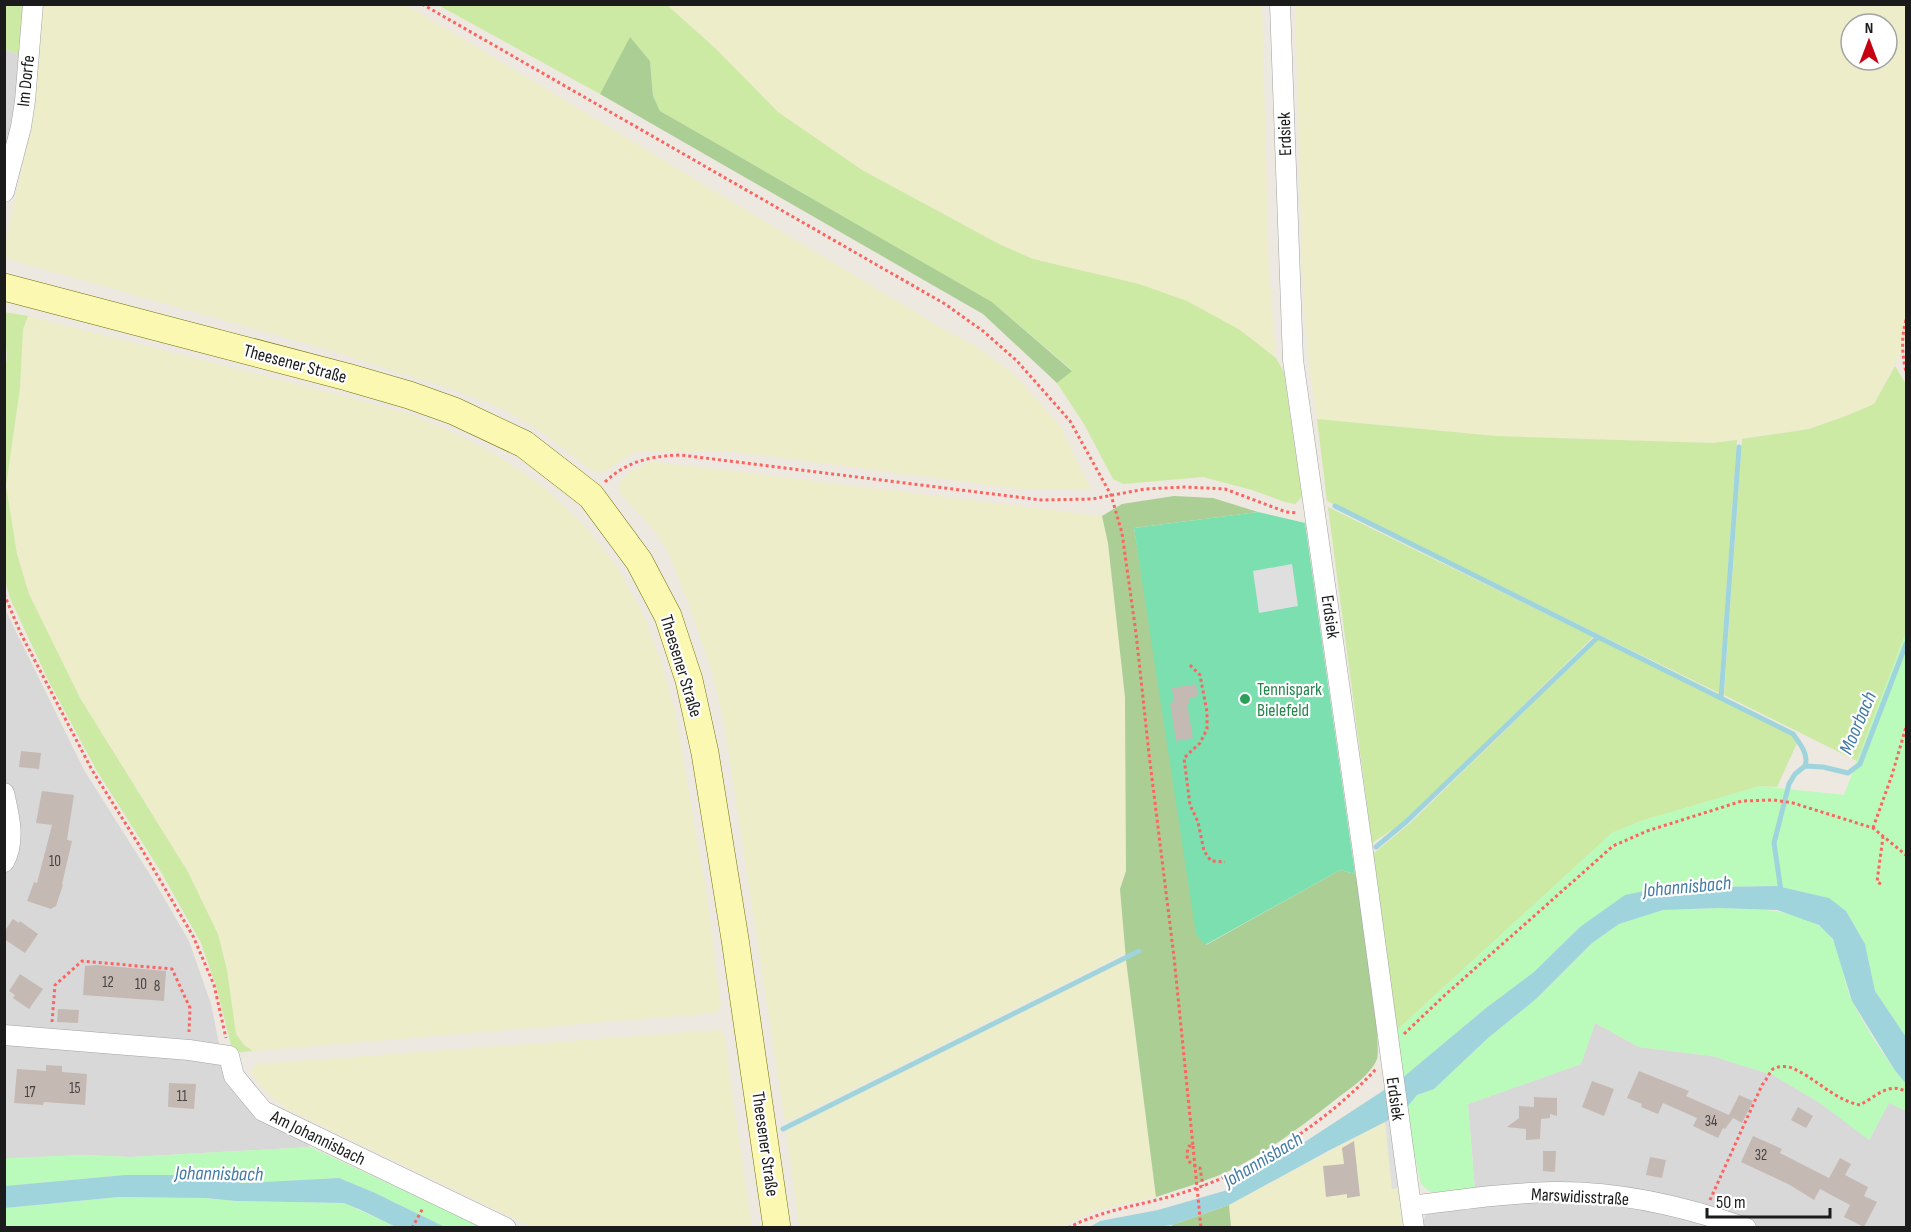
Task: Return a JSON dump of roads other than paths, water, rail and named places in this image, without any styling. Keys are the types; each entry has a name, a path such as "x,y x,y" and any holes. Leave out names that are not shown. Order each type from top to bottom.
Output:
{"street":[{"name":"Im Dorfe","path":"4,192 21,127 33,4"},
{"name":"Erdsiek","path":"1280,4 1293,360 1414,1227"},
{"name":"Theesener Straße","path":"4,287 347,377 454,411 524,444 591,496 639,561 668,616 689,680 705,753 735,939 777,1227"},
{"path":"4,793 10,821 10,845 4,862"},
{"name":"Am Johannisbach","path":"4,1035 189,1050 230,1056 234,1076 263,1111 506,1227"},
{"name":"Marswidisstraße","path":"1411,1206 1554,1192 1622,1197 1746,1227"}],"water":[{"path":"1777,886 1829,898 1846,911 1865,944 1875,991 1906,1037 1906,1084 1894,1069 1852,1001 1833,939 1819,925 1777,910 1719,908 1663,910 1619,924 1592,943 1536,999 1488,1038 1434,1089 1417,1095 1405,1110 1385,1122 1229,1205 1172,1225 1088,1228 1100,1221 1158,1210 1231,1189 1239,1180 1261,1170 1279,1156 1294,1149 1401,1079 1486,1008 1534,972 1580,927 1625,895 1659,888"},
{"path":"125,1175 207,1175 242,1183 339,1178 445,1227 396,1227 344,1203 119,1197 5,1208 5,1186"}],"waterway":[{"path":"1721,698 1739,447"},
{"path":"1335,506 1793,734 1805,753 1805,766"},
{"path":"1376,847 1406,822 1598,637"},
{"name":"Moorbach","path":"1781,891 1774,843 1789,784 1795,774 1805,766 1823,767 1848,773 1860,764 1906,644"},
{"path":"783,1129 1139,951"}],"place":[{"name":"Tennispark Bielefeld","path":"1245,699"}],"water label":[{"name":"Johannisbach","path":"1687,887"},
{"name":"Johannisbach","path":"1263,1160"},
{"name":"Johannisbach","path":"219,1174"}]}
